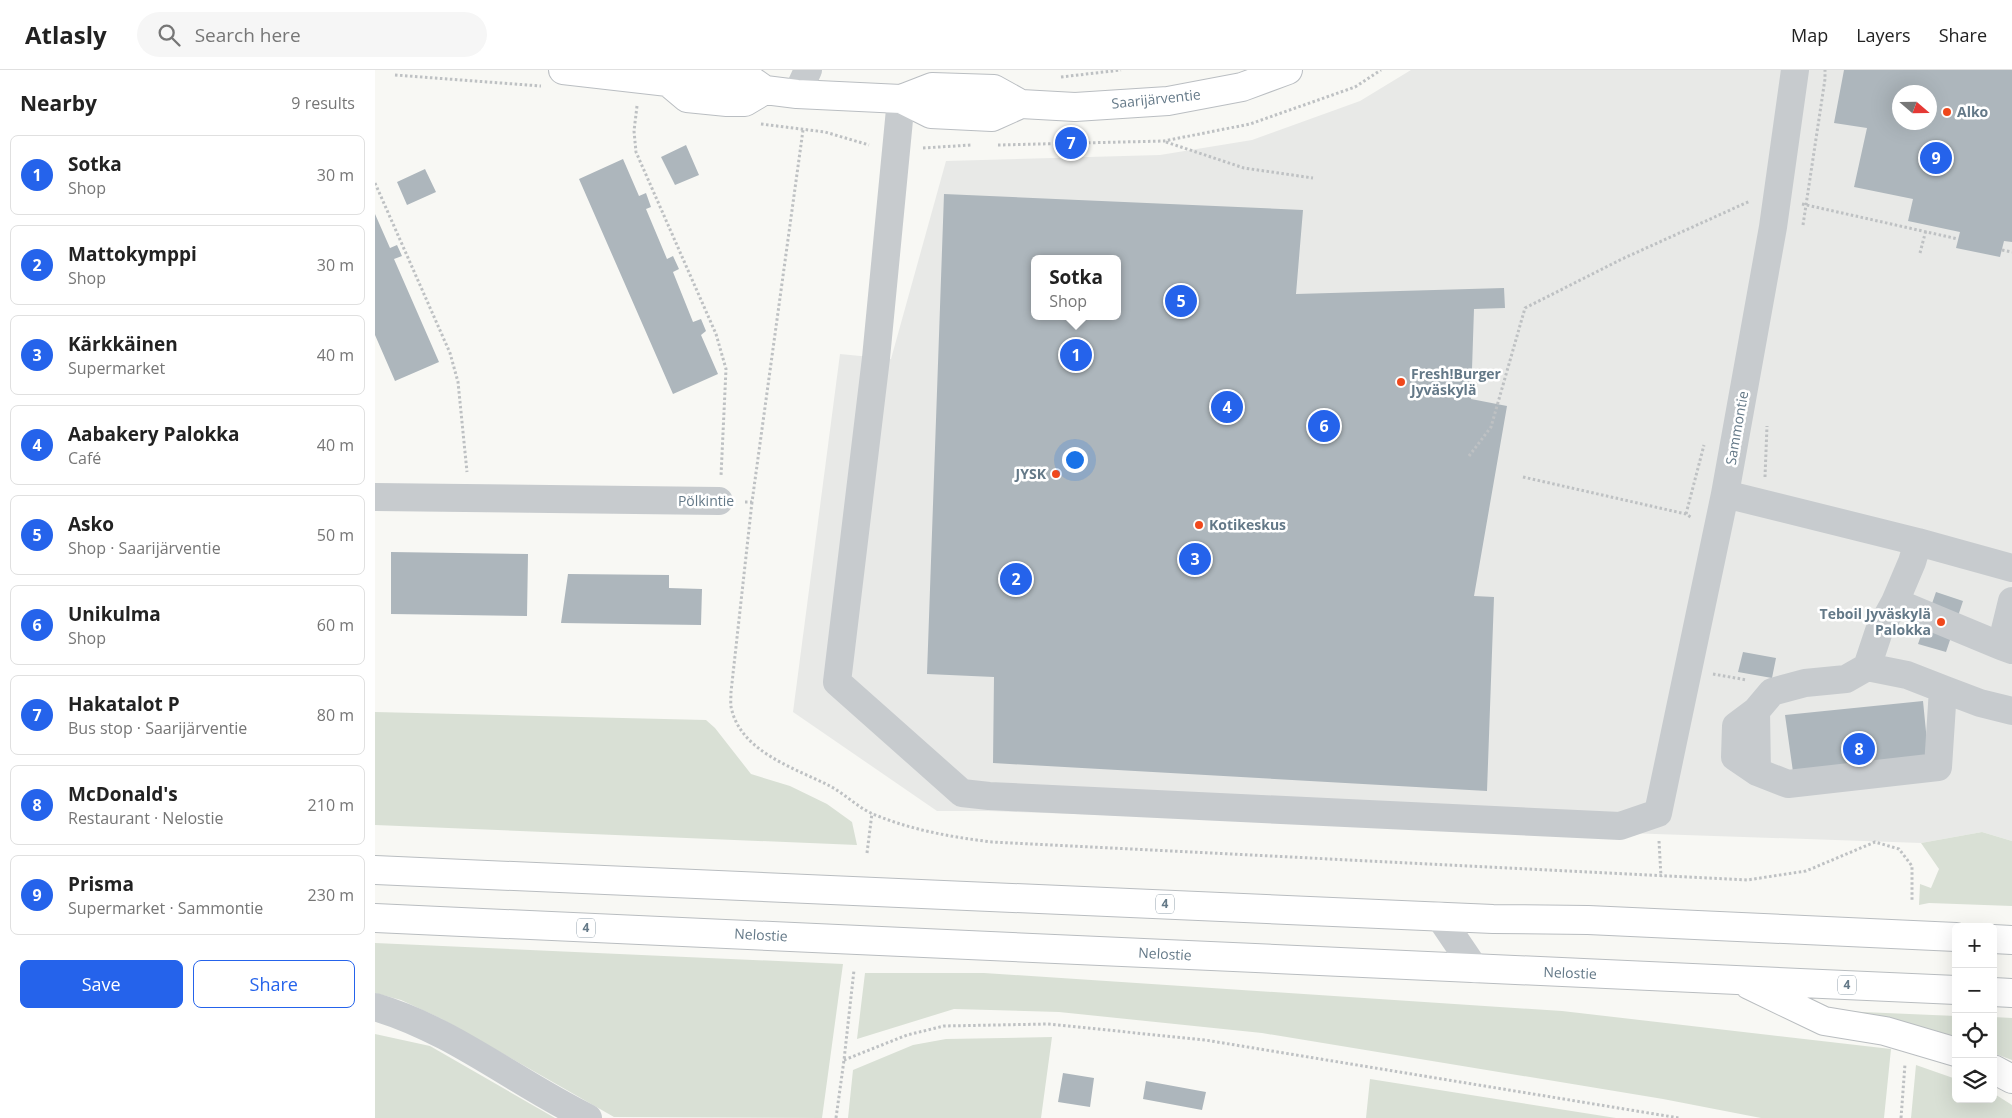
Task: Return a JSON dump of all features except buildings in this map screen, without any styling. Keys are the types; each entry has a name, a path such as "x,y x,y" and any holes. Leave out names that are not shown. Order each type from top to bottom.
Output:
{"main road":[{"name":"Saarijärventie","path":"563,70 668,82 690,73 730,74 745,76 765,90 798,78 901,99 932,86 994,89 1021,104 1075,107 1168,101 1242,88 1288,70"},
{"name":"4","path":"375,870 1439,916 1598,920 1952,937"},
{"name":"Nelostie","path":"375,918 1952,990"},
{"path":"1997,939 2012,940"},
{"path":"1739,980 1824,1021 1885,1031 1952,1051"},
{"path":"1997,992 2012,992"},
{"path":"1997,1071 2012,1079"}],"street":[{"name":"Sammontie","path":"1658,813 1725,494 1777,197 1795,70"},
{"path":"901,99 876,358 837,682 962,792 989,796 1620,826 1658,813"},
{"path":"1725,494 1918,542 2012,568"},
{"name":"Pölkintie","path":"375,497 719,502"},
{"path":"1867,668 1879,631 1895,602 1912,562 1918,542"},
{"path":"1895,602 2006,648 2012,601"},
{"path":"1943,689 1938,767 1788,784 1757,772 1735,758 1736,726 1762,695 1805,683 1846,679 1867,668 1907,675 1980,703 2012,711"},
{"path":"1439,916 1475,968"},
{"path":"375,1007 399,1014 439,1032 588,1118"}],"path":[{"path":"637,108 634,131 636,152 716,334 726,369 719,502"},
{"name":"Pölkintie","path":"719,502 752,502 803,130"},
{"path":"1164,142 1244,168 1313,178"},
{"path":"375,183 450,353 458,382 469,499"},
{"path":"1469,456 1491,427 1525,308 1622,259 1760,196 1777,197 1926,230 1958,239"},
{"path":"1920,253 1926,230"},
{"path":"2002,250 2012,252"},
{"path":"1688,670 1762,695"},
{"path":"1658,813 1661,877"},
{"path":"867,853 872,814"},
{"path":"836,1118 845,1060 854,970"},
{"path":"845,1060 907,1035 944,1026 1048,1024 1205,1040 1679,1118"},
{"path":"1901,1118 1905,1057"}],"shaded area":[{"path":"1411,70 2012,70 2012,841 1982,832 1921,843 988,811 937,811 793,712 840,354 891,359 946,161 1160,155 1252,140 1360,101"},
{"path":"375,712 706,720 715,728 751,774 790,786 827,804 852,822 857,845 375,825"},
{"path":"1982,832 2012,841 2012,906 1929,903 1919,905 1920,884 1931,888 1939,869 1921,843"},
{"path":"375,943 843,964 822,1118 614,1117 442,1019 401,1000 375,993"},
{"path":"865,973 984,973 1562,1011 1891,1049 1884,1118 1761,1118 1663,1099 1262,1033 1059,1012 954,1009 857,1039"},
{"path":"1839,1011 1952,1016 1952,1039"},
{"path":"1997,1017 2012,1018 2012,1060 1997,1054"},
{"path":"375,1034 430,1046 555,1118 375,1118"},
{"path":"1052,1037 1041,1118 848,1118 853,1070 913,1045 946,1039"},
{"path":"1916,1065 1952,1078 1952,1103 1997,1103 1997,1096 2012,1105 2012,1118 1911,1118"},
{"path":"1370,1079 1616,1118 1366,1118"}],"place":[{"name":"Alko","path":"1947,112"},
{"name":"Hakatalot P","path":"1071,143"},
{"name":"Prisma","path":"1936,158"},
{"name":"Asko","path":"1181,301"},
{"name":"Sotka","path":"1076,355"},
{"name":"Fresh!Burger Jyväskylä","path":"1401,382"},
{"name":"Aabakery Palokka","path":"1227,407"},
{"name":"Unikulma","path":"1324,426"},
{"name":"JYSK","path":"1056,474"},
{"name":"Kotikeskus","path":"1199,525"},
{"name":"Kärkkäinen","path":"1195,559"},
{"name":"Mattokymppi","path":"1016,579"},
{"name":"Teboil Jyväskylä Palokka","path":"1941,622"},
{"name":"McDonald's","path":"1859,749"}]}
